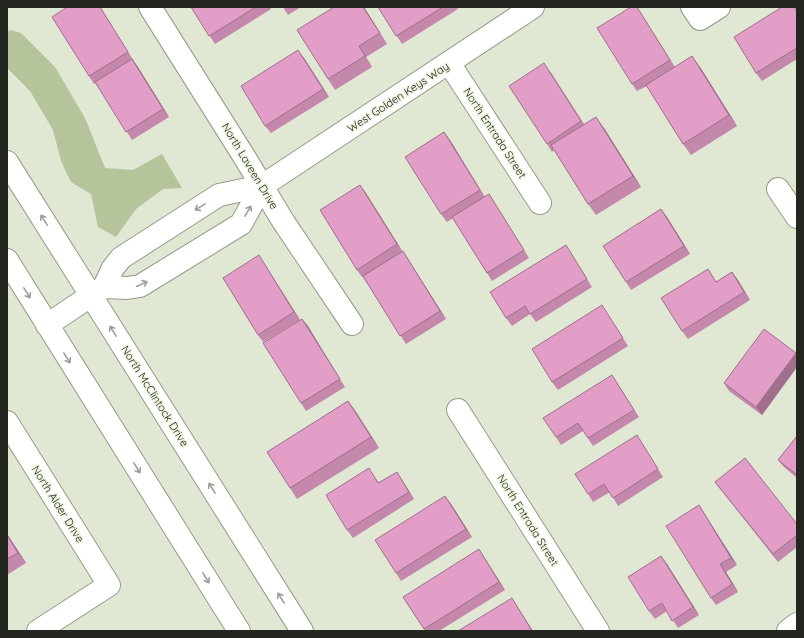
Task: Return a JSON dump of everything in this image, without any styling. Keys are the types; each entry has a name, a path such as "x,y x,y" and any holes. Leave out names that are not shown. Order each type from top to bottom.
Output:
{"street":[{"name":"North Laveen Drive","path":"150,7 283,221 352,324"},
{"name":"West Golden Keys Way","path":"98,291 113,268 121,258 127,254 220,195 262,186 533,7"},
{"path":"692,7 700,19 719,7"},
{"name":"North Entrada Street","path":"450,63 540,203"},
{"name":"North McClintock Drive","path":"7,162 98,291 302,631"},
{"name":"West Golden Keys Way","path":"98,291 140,286 241,224 262,186"},
{"path":"778,190 797,217"},
{"path":"7,260 239,631"},
{"path":"47,325 98,291"},
{"name":"North Entrada Street","path":"458,410 598,631"},
{"name":"North Alder Drive","path":"7,422 109,585 38,631"},
{"path":"788,631 797,624"}],"green space":[{"path":"11,30 21,33 55,67 85,118 105,168 133,170 162,154 182,188 163,189 136,209 116,237 98,227 91,194 71,182 61,161 53,130 30,91 7,68 7,32"}],"building":[{"path":"67,7 100,7 128,52 89,76 52,17"},
{"path":"191,7 256,7 209,36"},
{"path":"334,7 363,7 380,33 359,46 365,56 328,79 297,30"},
{"path":"378,7 443,7 396,36"},
{"path":"631,7 637,7 670,60 632,84 597,28"},
{"path":"782,7 794,7 797,12 797,48 756,73 734,37"},
{"path":"298,50 323,89 265,126 241,86"},
{"path":"692,56 729,115 683,144 646,85"},
{"path":"132,59 163,109 126,132 95,82"},
{"path":"544,63 581,121 547,144 509,86"},
{"path":"596,117 633,176 588,204 551,145"},
{"path":"444,132 480,190 441,214 405,157"},
{"path":"360,185 397,244 357,270 320,210"},
{"path":"489,194 524,250 487,273 452,217"},
{"path":"661,209 684,246 626,282 603,246"},
{"path":"566,245 587,279 530,314 525,306 506,318 490,292"},
{"path":"403,251 440,311 400,336 363,276"},
{"path":"259,255 294,312 258,335 223,278"},
{"path":"708,269 716,282 732,272 744,292 682,331 661,298"},
{"path":"602,305 623,338 552,382 532,349"},
{"path":"302,319 340,379 301,403 263,343"},
{"path":"764,329 796,353 756,407 724,383"},
{"path":"612,375 634,410 588,438 578,423 556,437 543,418"},
{"path":"348,401 371,437 290,488 267,452"},
{"path":"637,435 658,469 613,498 604,484 588,494 575,474"},
{"path":"797,436 797,475 778,460"},
{"path":"745,458 797,524 797,535 773,554 715,482"},
{"path":"369,468 378,483 397,472 409,492 347,530 326,495"},
{"path":"445,496 466,529 396,573 375,540"},
{"path":"699,505 731,558 720,564 732,584 711,598 666,526"},
{"path":"7,535 18,553 7,559"},
{"path":"479,549 499,582 424,629 403,597"},
{"path":"661,556 693,607 672,621 662,603 649,611 628,577"},
{"path":"512,598 532,631 458,631"}]}
